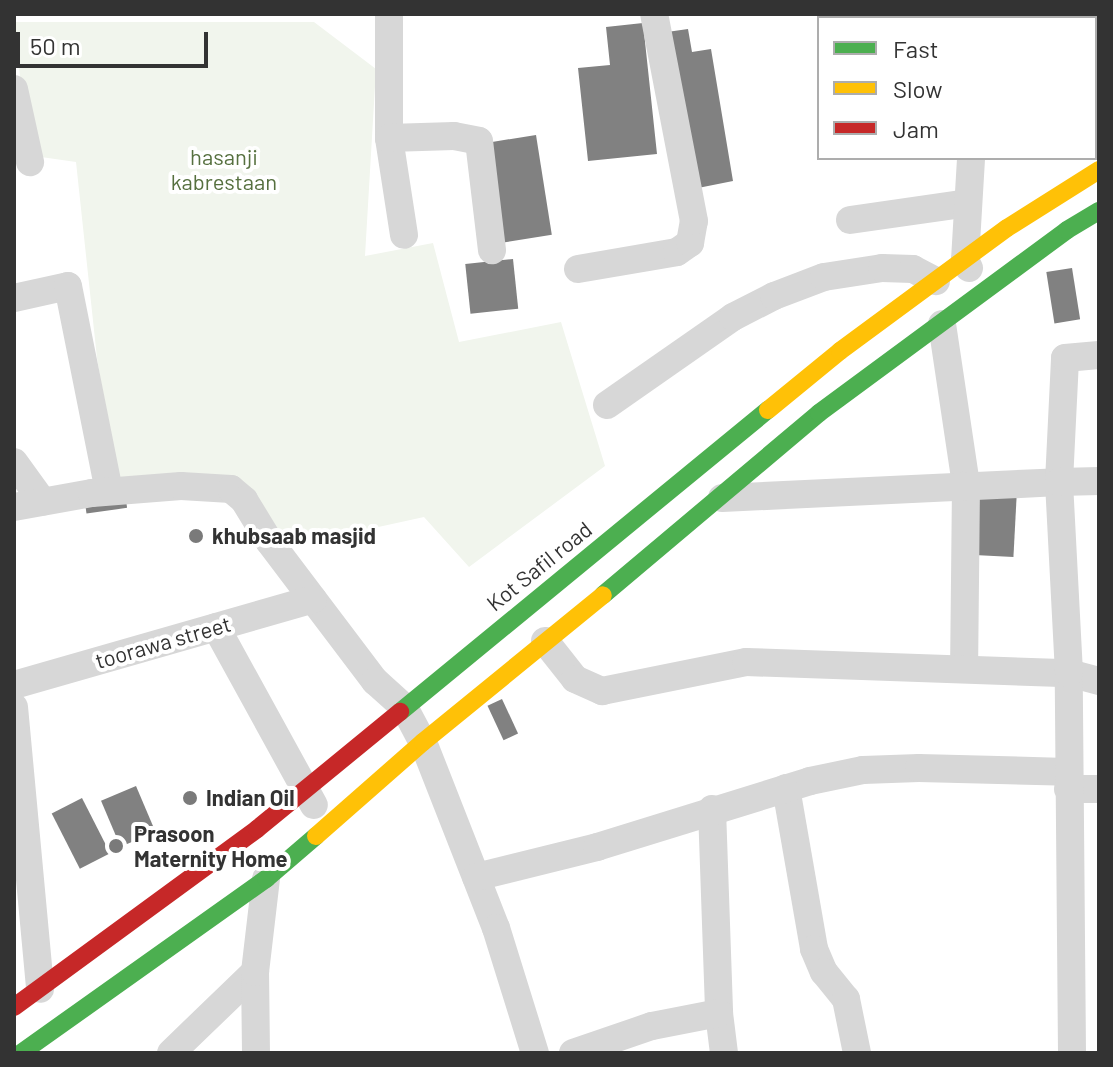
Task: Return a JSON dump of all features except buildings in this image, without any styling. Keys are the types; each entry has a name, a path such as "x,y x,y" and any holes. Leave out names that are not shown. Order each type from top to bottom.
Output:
{"main road":[{"name":"Kot Safil road","path":"14,1007 306,790 840,351 965,260 1099,170"},
{"path":"21,1053 266,879 423,742 722,498 819,413 1067,230 1099,211"}],"street":[{"path":"389,14 389,138 404,235"},
{"path":"578,269 677,252 690,243 694,221 654,14"},
{"path":"14,89 30,162"},
{"path":"389,138 454,136 479,141 492,250"},
{"path":"971,160 965,260 982,293"},
{"path":"850,220 968,203"},
{"path":"1067,230 1099,228"},
{"path":"607,405 733,317 774,296 824,277 882,268 913,269 936,281"},
{"path":"14,298 68,286 109,491"},
{"path":"942,324 966,485 964,668"},
{"path":"1072,1053 1069,673 1059,482 1065,358 1099,355"},
{"path":"14,462 43,502"},
{"path":"722,498 1099,481"},
{"path":"14,507 109,491 181,486 231,489 244,500 269,541 375,681 404,707 423,742 476,877 535,1053"},
{"name":"toorawa street","path":"14,685 313,599"},
{"path":"216,627 325,827"},
{"path":"545,641 575,679 602,691 746,662 1069,673 1099,681"},
{"path":"14,707 40,989"},
{"path":"476,877 597,847 712,809 863,770 919,768 1068,781 1099,789"},
{"path":"786,788 814,949 824,972 846,999 857,1053"},
{"path":"712,809 719,1013 724,1053"},
{"path":"256,1053 255,972 266,879"},
{"path":"171,1053 255,972"},
{"path":"573,1053 652,1026 719,1013"}],"green space":[{"name":"hasanji kabrestaan","path":"15,22 314,22 376,69 365,256 433,243 459,342 561,322 605,466 469,567 424,517 287,547 235,479 117,484 97,358 76,162 27,155"}],"traffic: fast":[{"path":"603,595 819,413 1067,230 1099,211"},
{"path":"400,712 768,410"},
{"path":"21,1053 266,879 316,836"}],"traffic: slow":[{"path":"768,410 840,351 1007,228 1099,170"},
{"path":"316,836 423,742 603,595"}],"traffic: jam":[{"path":"14,1007 257,829 400,712"}],"place":[{"name":"khubsaab masjid","path":"196,536"},
{"name":"Indian Oil","path":"190,798"},
{"name":"Prasoon Maternity Home","path":"116,846"}]}
